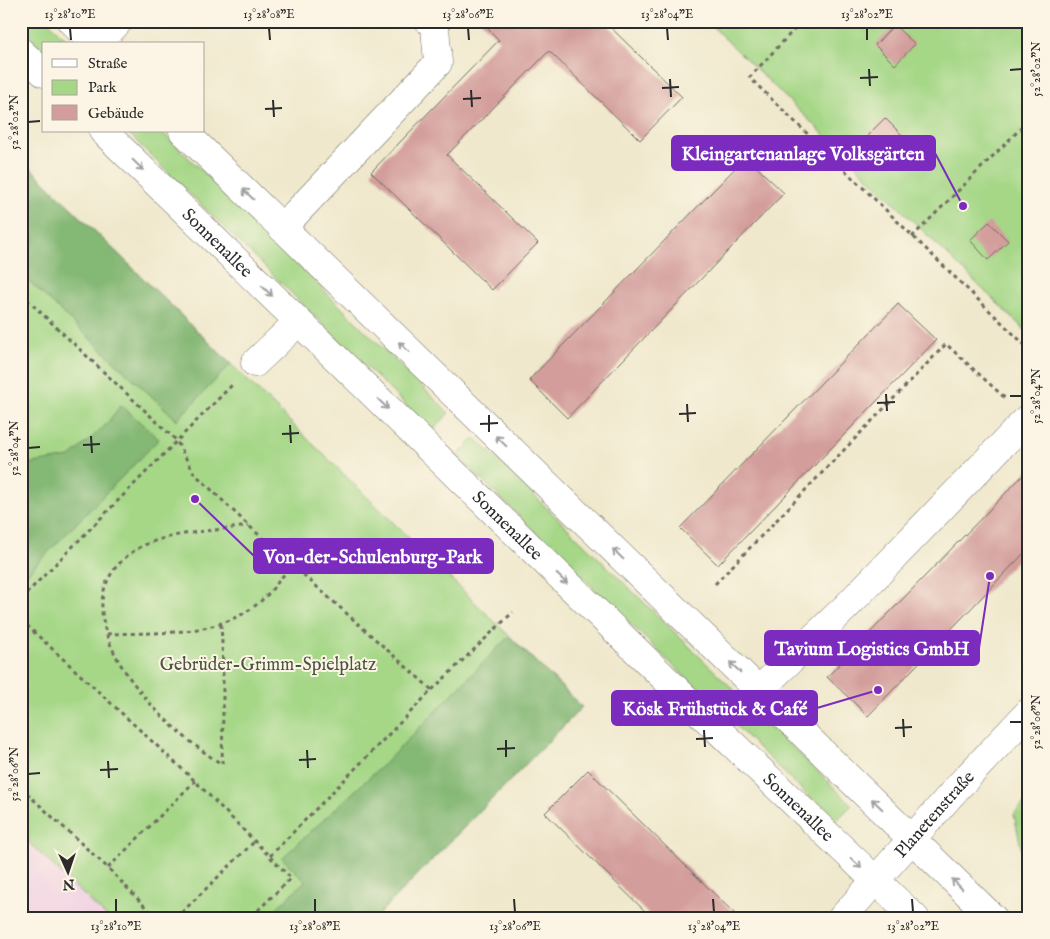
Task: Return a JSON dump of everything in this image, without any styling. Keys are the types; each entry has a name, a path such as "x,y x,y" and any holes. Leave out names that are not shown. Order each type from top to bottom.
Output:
{"main road":[{"path":"71,21 93,42"},
{"path":"97,42 119,21"},
{"path":"282,228 438,63 435,27 429,21"},
{"path":"21,52 42,72"},
{"name":"Sonnenallee","path":"104,132 915,918"},
{"path":"184,132 912,838 992,918"},
{"path":"255,363 298,322"},
{"path":"759,690 845,608 1028,418"},
{"name":"Planetenstraße","path":"842,918 912,838 1029,712"}],"path":[{"path":"749,78 802,21"},
{"path":"753,81 1029,349"},
{"path":"912,237 1029,120"},
{"path":"21,294 176,440 194,473 248,526 432,690"},
{"path":"715,584 946,344 1028,418"},
{"path":"21,599 176,440 255,363"},
{"path":"222,624 225,664 222,684 222,764 200,751 149,700 117,660 106,634 101,612 104,585 116,567 135,550 167,537 248,526"},
{"path":"106,634 168,632 222,624 244,613 262,600 292,565"},
{"path":"270,856 432,690 513,612"},
{"path":"21,620 195,781 291,878 250,918"},
{"path":"108,868 195,781"},
{"path":"21,788 108,868 156,918"},
{"path":"176,918 255,841"}],"shaded area":[{"path":"21,835 108,918 21,918"}],"green space":[{"path":"21,21 48,21 69,42 42,42 42,49 21,29"},
{"path":"707,21 1029,21 1029,334"},
{"path":"127,132 162,132 449,413 432,431"},
{"name":"Gebrüder-Grimm-Spielplatz","path":"21,159 582,707 375,918 108,918 21,835"},
{"path":"21,159 231,364 177,420 21,274"},
{"path":"121,405 159,439 21,580 21,465 70,457 104,427"},
{"path":"475,438 852,805 835,822 457,456"},
{"path":"509,636 582,707 375,918 266,918 305,881 282,858 384,764"},
{"path":"1029,798 1029,866 1024,862 1014,814"}],"building":[{"path":"480,21 604,21 682,97 640,140 549,51 447,155 538,243 492,290 371,172 499,40"},
{"path":"894,25 915,44 895,65 875,45"},
{"path":"885,118 905,138 882,161 862,141"},
{"path":"746,157 784,193 567,418 529,380"},
{"path":"989,222 1008,241 988,260 970,240"},
{"path":"898,304 936,340 718,565 680,528"},
{"path":"1029,469 1029,548 868,716 827,677"},
{"path":"588,770 739,918 652,918 545,813"}],"place":[{"name":"Kleingartenanlage Volksgärten","path":"963,206"},
{"name":"Von-der-Schulenburg-Park","path":"195,499"},
{"name":"Tavium Logistics GmbH","path":"990,576"},
{"name":"Kösk Frühstück & Café","path":"878,690"}]}
